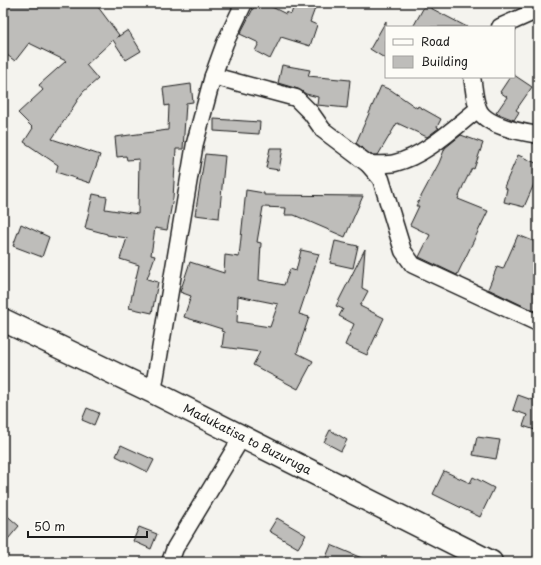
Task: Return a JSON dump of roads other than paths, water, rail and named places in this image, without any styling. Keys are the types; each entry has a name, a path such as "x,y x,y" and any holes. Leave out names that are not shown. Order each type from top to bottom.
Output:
{"main road":[{"name":"Madukatisa to Buzuruga","path":"3,320 153,392 491,562"}],"street":[{"path":"153,392 195,143 213,76 224,43 244,3"},
{"path":"502,26 538,10"},
{"path":"213,76 296,98 311,113 323,130 368,164 381,179 403,251 413,265 538,322"},
{"path":"472,78 478,109 485,119 516,131 538,135"},
{"path":"368,164 396,163 412,156 438,141 478,109"},
{"path":"170,562 175,548 242,437"}]}
